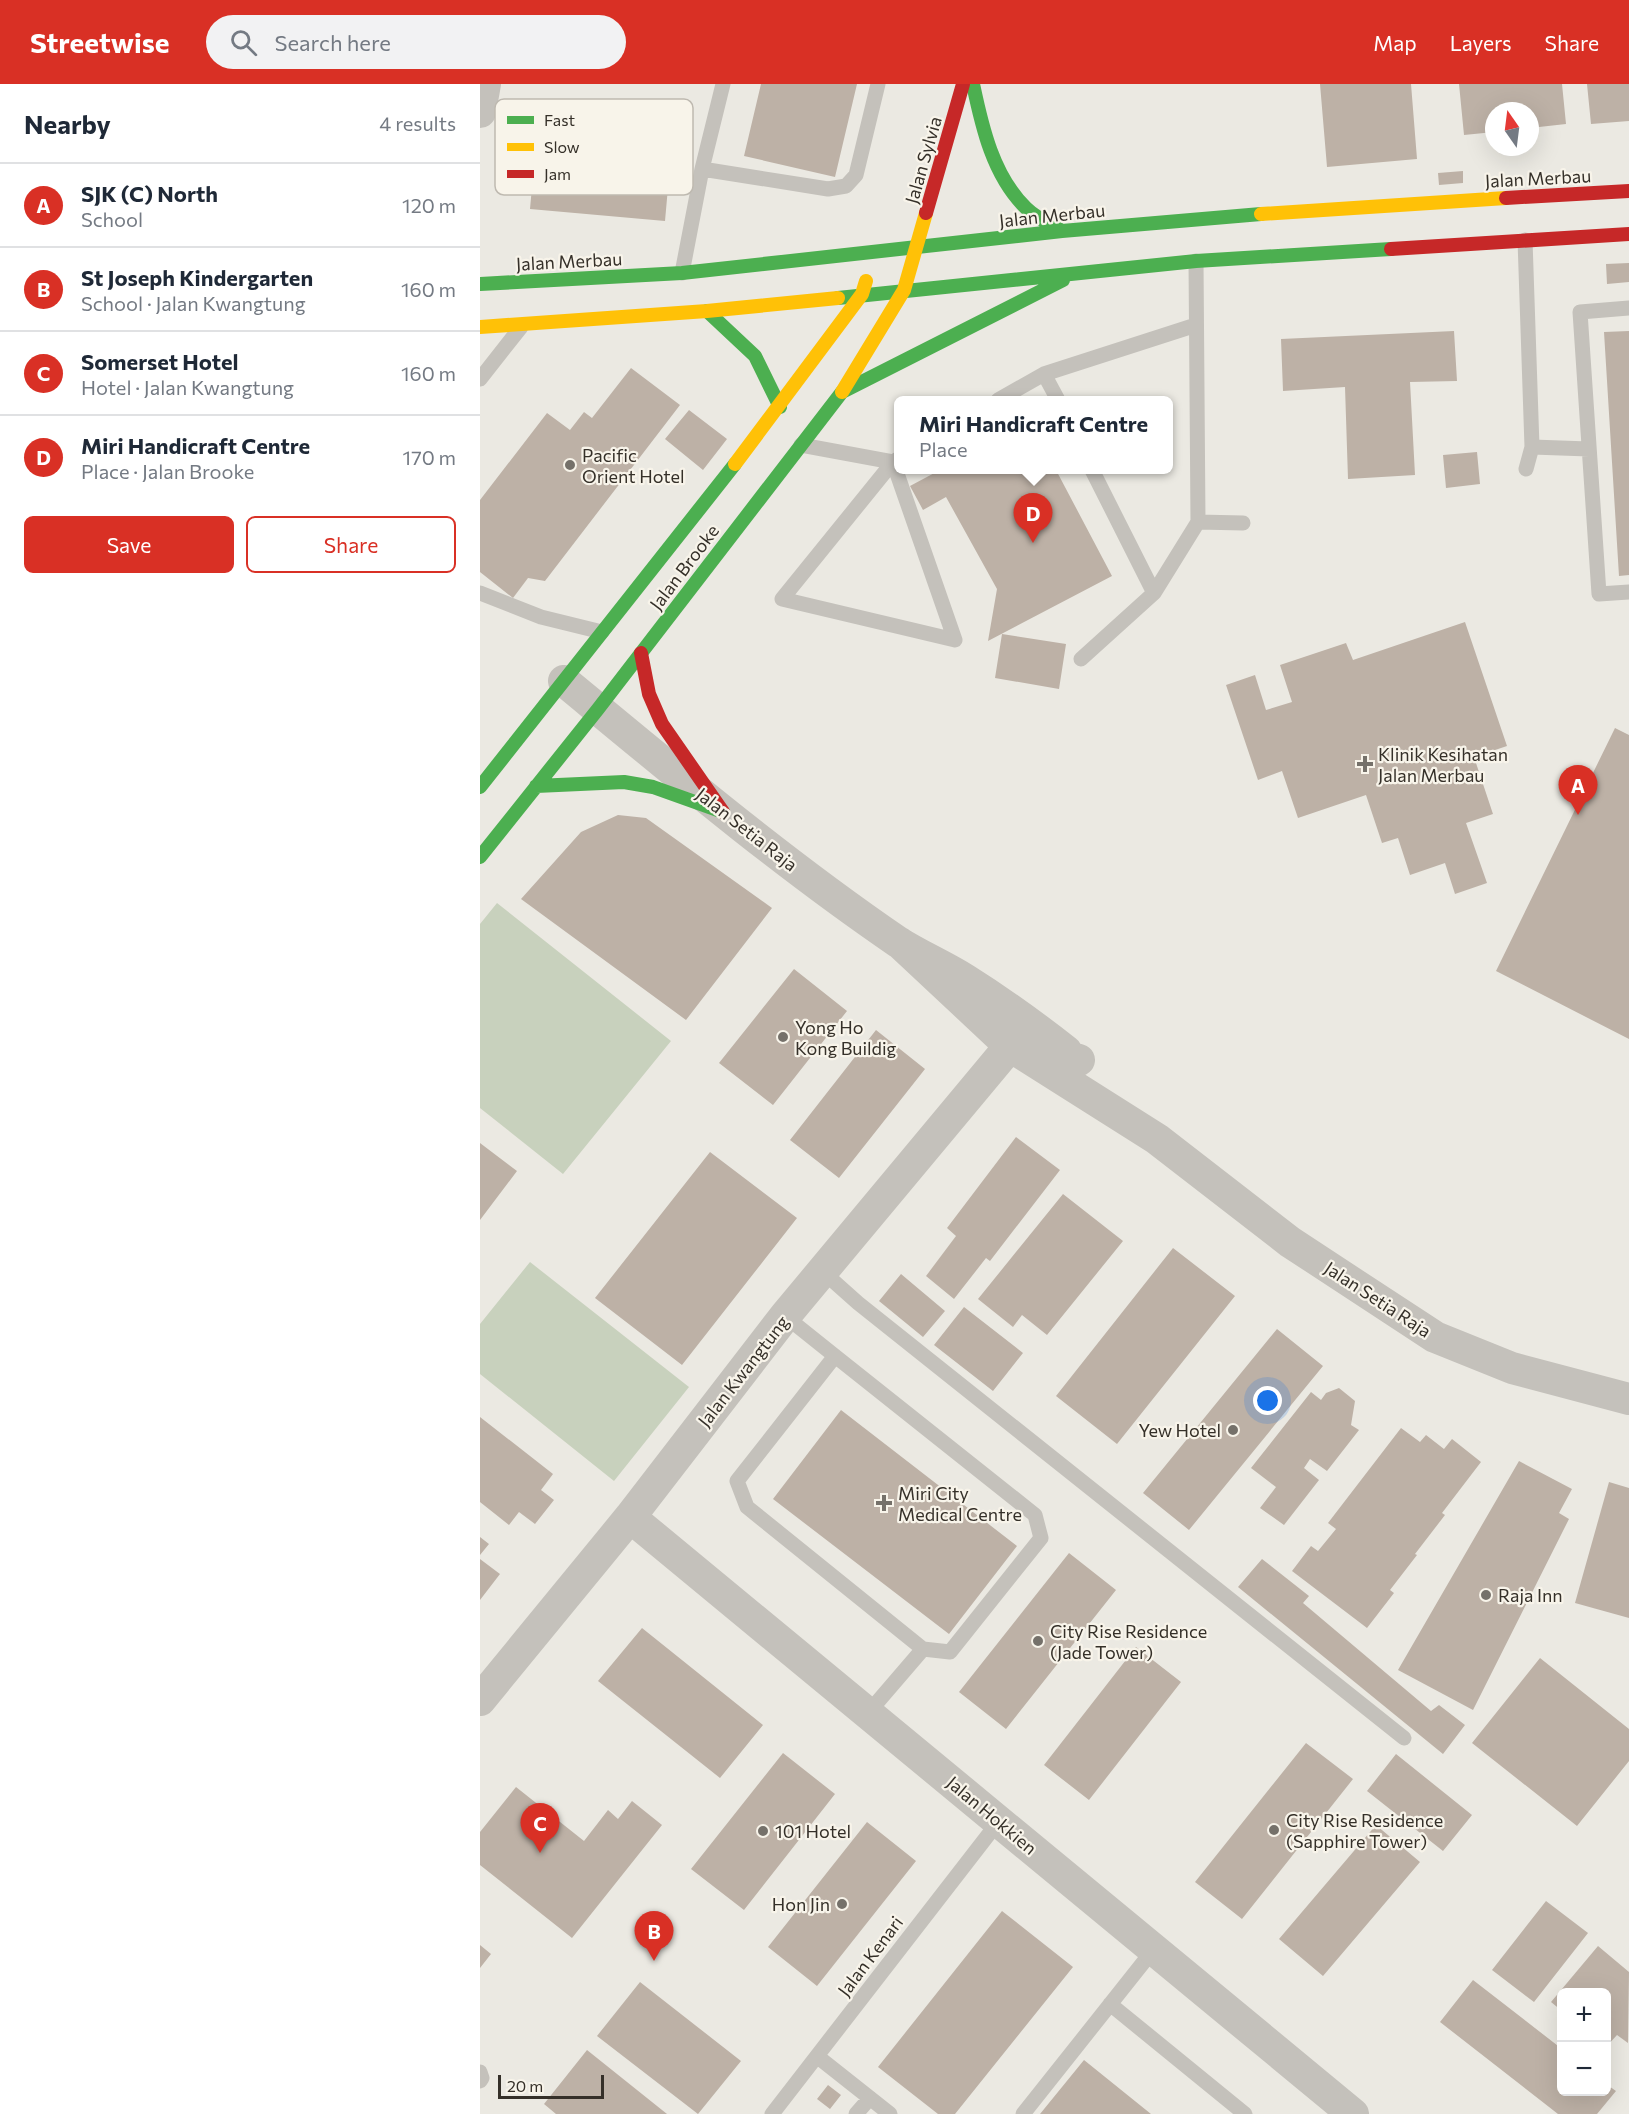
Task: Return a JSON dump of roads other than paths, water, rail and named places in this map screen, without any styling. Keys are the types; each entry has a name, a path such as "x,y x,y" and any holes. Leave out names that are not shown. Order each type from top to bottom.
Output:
{"main road":[{"name":"Jalan Sylvia","path":"904,290 963,84"},
{"path":"973,84 983,130 1007,185 1028,210 1062,231"},
{"name":"Jalan Merbau","path":"480,284 872,262 917,247 1062,231 1315,209 1629,191"},
{"path":"480,327 707,311 1196,261 1629,234"},
{"name":"Jalan Brooke","path":"480,787 780,407 862,294 872,262"},
{"path":"842,392 1078,272"},
{"name":"Jalan Brooke","path":"480,857 598,709 842,392 904,290"},
{"path":"707,311 755,356 780,407"},
{"path":"641,653 650,694 662,724 723,812"},
{"path":"536,786 624,782 653,787 723,812"}],"street":[{"path":"480,112 485,84"},
{"name":"Jalan Setia Raja","path":"564,681 723,812 900,943 1010,1046 1157,1139 1290,1242 1436,1337 1512,1368 1629,1399"},
{"name":"Jalan Setia Raja","path":"900,943 965,979 1028,1021 1079,1060 1157,1139"},
{"path":"965,979 992,1006 1010,1046 1037,1047 1079,1060"},
{"name":"Jalan Kwangtung","path":"485,1684 630,1517 785,1316 1010,1046"},
{"name":"Jalan Hokkien","path":"630,1517 1353,2114"}],"lane":[{"path":"682,273 702,169 723,84"},
{"path":"702,169 828,189 846,186 856,175 878,84"},
{"path":"1525,240 1532,447 1526,469"},
{"path":"1081,659 1154,593 1198,522 1196,261"},
{"path":"1629,308 1580,312 1599,594 1629,592"},
{"path":"480,379 523,325"},
{"path":"1005,396 1044,374 1196,325"},
{"path":"1044,374 1056,396"},
{"path":"800,445 894,461"},
{"path":"1532,447 1589,449"},
{"path":"894,463 782,599 955,640 900,474"},
{"path":"1094,474 1154,593"},
{"path":"1198,522 1244,523"},
{"path":"480,593 541,617 602,632"},
{"path":"822,1271 867,1310 1404,1737"},
{"path":"785,1316 1035,1515 1041,1538 950,1652 923,1649 747,1507 737,1481 835,1356"},
{"path":"868,1713 923,1649"},
{"name":"Jalan Kenari","path":"772,2114 999,1821"},
{"path":"1023,2114 1154,1949"},
{"path":"1110,2004 1245,2114"},
{"path":"818,2057 890,2114"},
{"path":"480,2072 482,2079 480,2081"},
{"path":"856,2114 870,2098"}],"place":[{"name":"Pacific Orient Hotel","path":"570,465"},
{"name":"Miri Handicraft Centre","path":"1033,543"},
{"name":"Klinik Kesihatan Jalan Merbau","path":"1365,764"},
{"name":"SJK (C) North","path":"1578,815"},
{"name":"Yong Ho Kong Buildig","path":"783,1037"},
{"name":"Yew Hotel","path":"1233,1430"},
{"name":"Miri City Medical Centre","path":"884,1503"},
{"name":"Raja Inn","path":"1486,1595"},
{"name":"City Rise Residence (Jade Tower)","path":"1038,1641"},
{"name":"City Rise Residence (Sapphire Tower)","path":"1274,1830"},
{"name":"101 Hotel","path":"763,1831"},
{"name":"Somerset Hotel","path":"540,1853"},
{"name":"Hon Jin","path":"842,1904"},
{"name":"St Joseph Kindergarten","path":"654,1961"}]}
